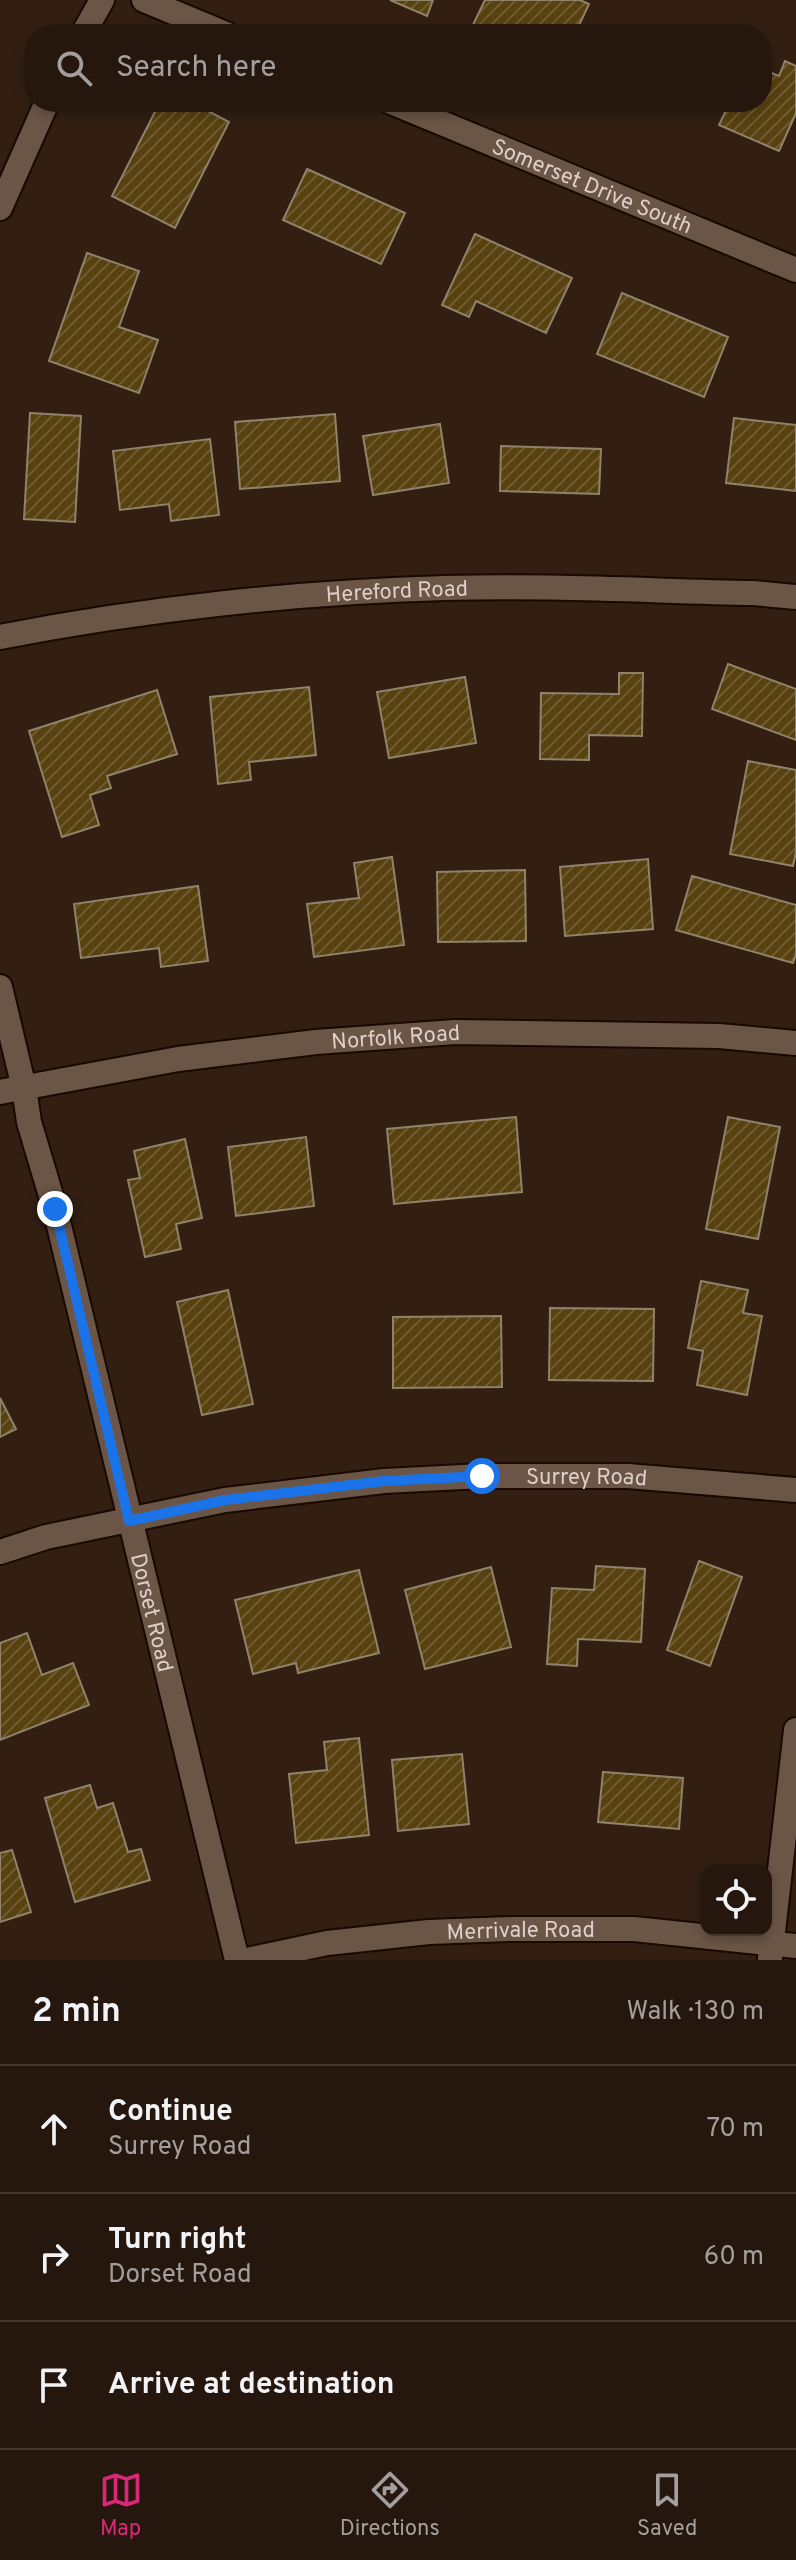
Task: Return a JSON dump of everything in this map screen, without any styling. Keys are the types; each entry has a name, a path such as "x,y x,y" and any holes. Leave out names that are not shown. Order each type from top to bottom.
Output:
{"street":[{"path":"89,24 102,0"},
{"path":"144,0 202,24"},
{"path":"0,208 43,112"},
{"name":"Somerset Drive South","path":"415,112 796,270"},
{"name":"Hereford Road","path":"0,637 75,623 289,598 445,588 753,593 796,597"},
{"name":"Dorset Road","path":"0,987 12,1090 29,1122 55,1209 237,1960"},
{"name":"Norfolk Road","path":"12,1090 178,1059 316,1042 455,1032 719,1036 796,1043"},
{"name":"Surrey Road","path":"0,1552 46,1537 225,1500 384,1481 482,1476 628,1476 796,1490"},
{"path":"779,1950 796,1730"},
{"name":"Merrivale Road","path":"247,1960 327,1943 429,1932 496,1929 634,1929 779,1950"}],"building":[{"path":"390,0 433,0 427,16"},
{"path":"485,0 580,0 589,4 580,24 473,24"},
{"path":"785,61 796,66 796,113 779,151 719,125 725,112 772,112 772,73 779,76"},
{"path":"155,112 210,112 229,122 175,228 112,196"},
{"path":"307,169 405,213 381,264 283,220"},
{"path":"475,234 572,278 546,333 476,301 469,317 442,305"},
{"path":"87,253 139,271 119,327 158,340 139,393 49,361"},
{"path":"622,293 728,337 704,397 597,354"},
{"path":"30,413 81,416 75,522 24,519"},
{"path":"335,414 340,481 240,489 235,422"},
{"path":"734,418 796,425 796,491 726,483"},
{"path":"440,424 449,483 373,495 363,436"},
{"path":"210,439 219,515 171,521 169,504 120,510 113,451"},
{"path":"501,446 601,449 599,494 500,491"},
{"path":"728,664 796,689 796,740 712,709"},
{"path":"619,673 643,673 642,736 589,735 589,760 540,759 541,693 619,694"},
{"path":"465,677 476,743 389,758 377,692"},
{"path":"309,687 316,755 249,762 251,780 218,784 210,697"},
{"path":"157,690 177,754 107,776 111,788 90,795 99,825 62,837 29,731"},
{"path":"748,761 796,770 796,852 793,866 730,854"},
{"path":"392,857 404,945 314,957 307,904 359,898 354,863"},
{"path":"648,859 653,929 565,936 560,867"},
{"path":"525,870 526,941 438,942 437,872"},
{"path":"692,876 796,905 796,954 793,963 676,930"},
{"path":"198,886 208,961 161,967 159,948 81,958 74,904"},
{"path":"516,1117 522,1192 394,1204 387,1129"},
{"path":"728,1117 780,1127 758,1239 706,1229"},
{"path":"306,1137 314,1206 236,1216 228,1147"},
{"path":"185,1139 202,1218 176,1224 181,1249 145,1257 128,1180 140,1178 134,1151"},
{"path":"701,1281 748,1290 743,1313 762,1316 747,1395 697,1385 703,1351 688,1348"},
{"path":"228,1290 253,1404 202,1415 177,1302"},
{"path":"550,1308 654,1309 653,1381 549,1380"},
{"path":"501,1316 502,1387 393,1388 393,1317"},
{"path":"0,1398 16,1429 0,1437"},
{"path":"699,1561 742,1577 710,1666 667,1650"},
{"path":"596,1566 645,1569 641,1642 578,1639 577,1666 547,1664 552,1588 594,1590"},
{"path":"491,1567 511,1647 425,1669 405,1590"},
{"path":"359,1570 379,1653 298,1673 296,1663 253,1674 235,1600"},
{"path":"27,1633 42,1675 73,1663 89,1705 0,1740 0,1643"},
{"path":"359,1738 369,1835 296,1843 289,1774 327,1770 324,1742"},
{"path":"462,1754 469,1824 398,1831 392,1760"},
{"path":"603,1772 683,1778 679,1829 598,1822"},
{"path":"90,1785 97,1808 113,1803 128,1852 141,1849 150,1880 75,1902 45,1798"},
{"path":"12,1850 31,1912 0,1922 0,1853"}],"route":[{"path":"55,1209 129,1521 225,1500 384,1481 482,1476"}]}
